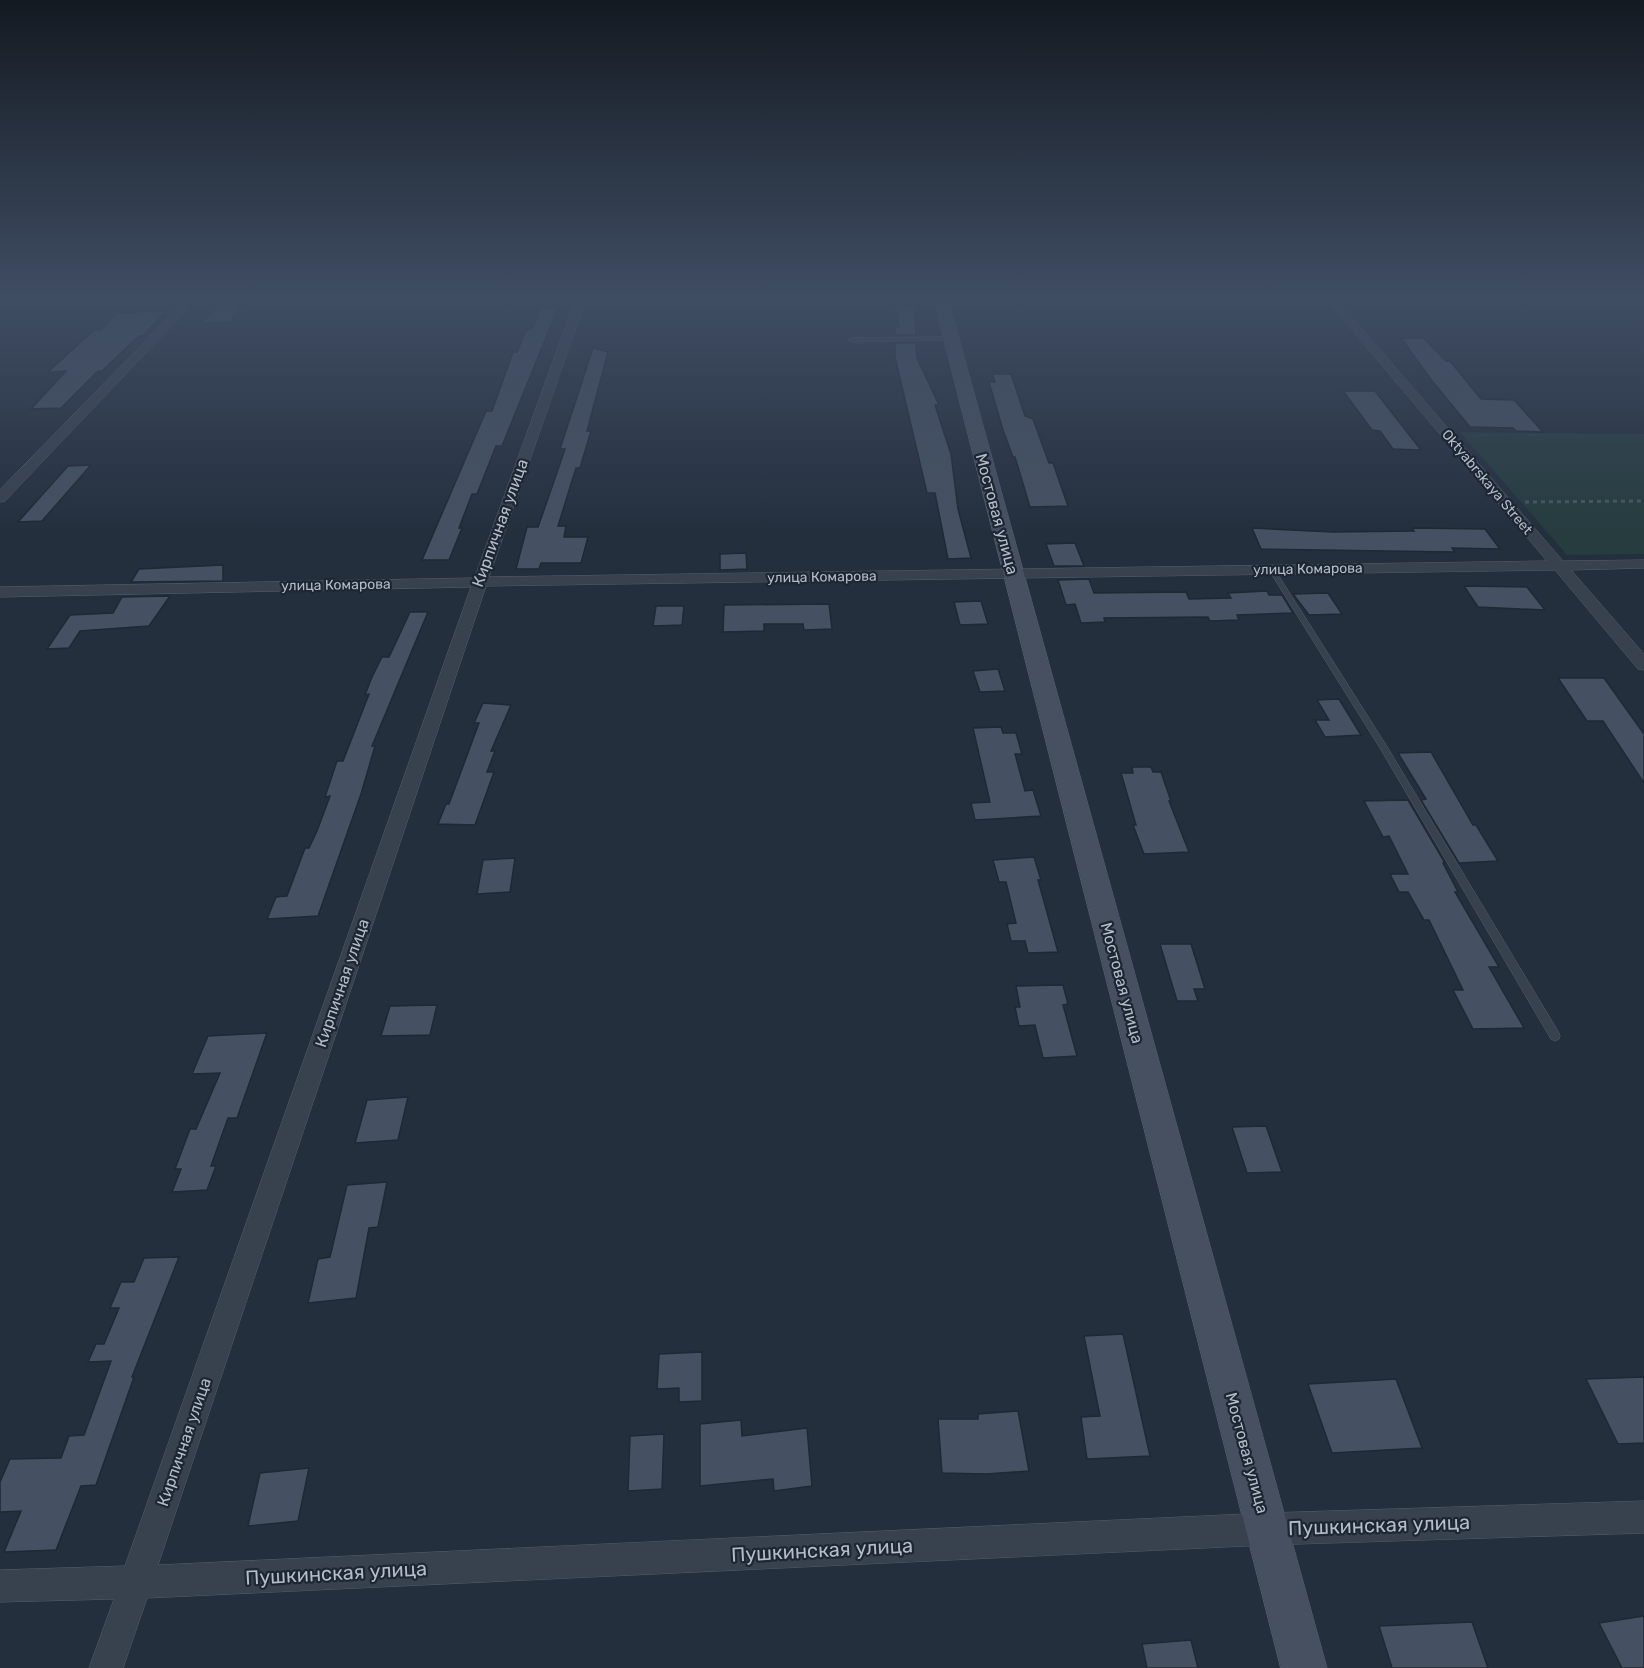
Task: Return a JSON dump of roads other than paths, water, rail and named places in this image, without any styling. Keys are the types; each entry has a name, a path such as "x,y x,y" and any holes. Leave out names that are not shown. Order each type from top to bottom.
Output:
{"street":[{"path":"0,498 116,377"},
{"name":"Кирпичная улица","path":"106,1668 480,582 553,377"},
{"name":"Мостовая улица","path":"961,377 1304,1668"},
{"name":"Oktyabrskaya Street","path":"1398,377 1644,665"},
{"name":"улица Комарова","path":"0,592 480,582 1644,564"},
{"name":"Пушкинская улица","path":"0,1586 136,1582 1267,1528 1644,1517"}],"lane":[{"path":"1272,570 1383,747 1555,1036"}]}
